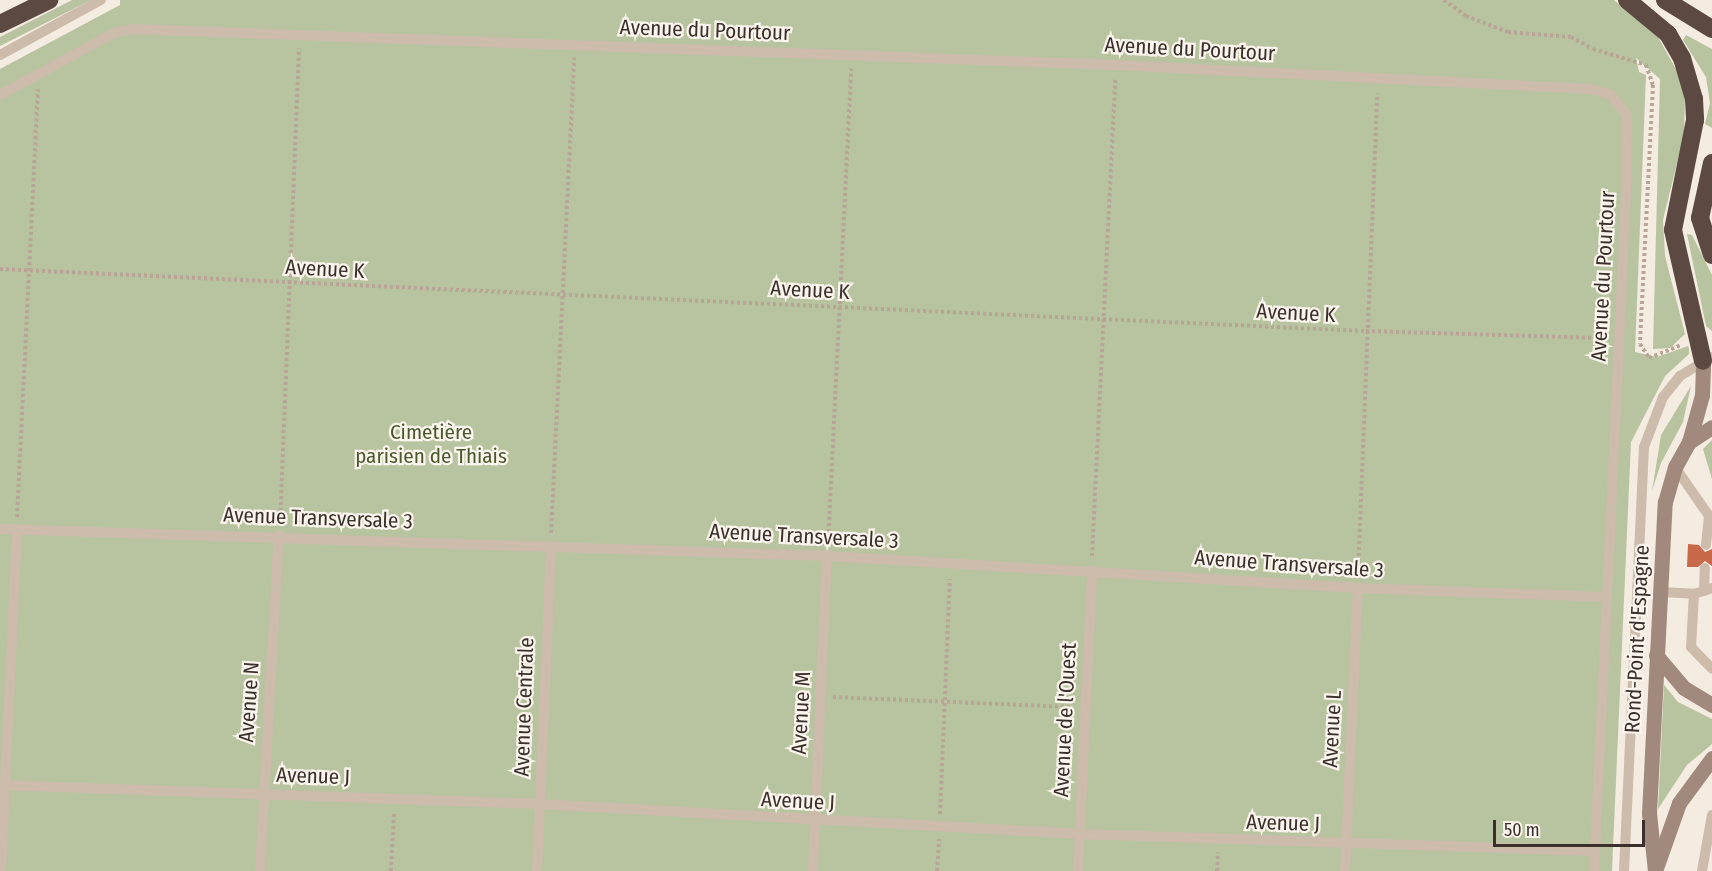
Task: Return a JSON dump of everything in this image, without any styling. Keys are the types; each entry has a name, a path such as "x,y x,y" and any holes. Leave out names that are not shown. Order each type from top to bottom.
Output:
{"highway":[{"path":"0,24 49,0"},
{"path":"1627,0 1668,34 1682,58 1694,99 1695,120 1673,231 1708,359"},
{"path":"1665,0 1712,29"},
{"path":"1712,163 1700,218 1712,255"}],"street":[{"path":"1689,442 1702,395 1708,359"},
{"name":"Rond-Point d'Espagne","path":"1655,871 1648,813 1665,502 1675,467 1689,442 1712,427"},
{"path":"1656,655 1684,688 1712,705"},
{"name":"Rond-Point d'Espagne","path":"1655,871 1679,803 1712,758"}],"lane":[{"path":"0,55 100,0"},
{"name":"Avenue du Pourtour","path":"0,95 114,33 133,29 1116,65 1590,89 1610,94 1622,104 1627,115 1620,338 1605,597 1594,871"},
{"path":"1624,871 1644,447 1663,398 1680,376 1708,359"},
{"path":"1675,467 1710,516 1706,545"},
{"name":"Avenue Transversale 3","path":"0,529 279,536 827,556 1092,570 1358,588 1605,597"},
{"path":"1,871 16,530"},
{"name":"Avenue N","path":"260,871 279,536"},
{"name":"Avenue Centrale","path":"537,871 551,546"},
{"name":"Avenue M","path":"813,871 827,556"},
{"path":"1705,568 1703,591 1691,646 1712,669"},
{"name":"Avenue de l'Ouest","path":"1078,871 1092,570"},
{"name":"Avenue L","path":"1345,871 1358,588"},
{"path":"1661,592 1703,591"},
{"name":"Avenue J","path":"3,785 540,804 815,822 1080,834 1595,851"},
{"path":"1702,871 1712,815"}],"path":[{"path":"1444,0 1466,16 1508,32 1571,37 1593,49 1646,65 1653,85 1640,344 1649,358 1688,342"},
{"path":"279,536 299,35"},
{"path":"551,546 575,45"},
{"path":"827,556 851,55"},
{"path":"1092,570 1106,319 1116,65"},
{"path":"16,530 39,74"},
{"path":"1358,588 1377,78"},
{"name":"Avenue K","path":"0,269 1366,331 1620,338"},
{"path":"937,871 951,563"},
{"path":"821,696 1086,707"},
{"path":"391,871 394,799"}],"green space":[{"path":"72,0 91,0 0,46 0,37"},
{"name":"Cimetière parisien de Thiais","path":"120,0 1614,0 1658,37 1683,82 1685,97 1684,135 1663,220 1665,256 1685,334 1670,348 1653,349 1660,79 1636,58 1639,72 1646,75 1635,352 1657,357 1688,346 1689,354 1665,376 1631,442 1612,871 0,871 0,69 120,5"},
{"path":"1686,35 1712,49 1712,128 1705,124 1710,103 1706,77 1683,40"},
{"path":"1687,234 1692,235 1712,275 1712,331 1706,326"},
{"path":"1691,386 1683,422 1661,463 1652,491 1661,435"},
{"path":"1712,440 1712,479 1703,449"},
{"path":"1664,685 1678,702 1712,719 1712,744 1687,765 1658,809"}],"building":[{"path":"1688,544 1699,545 1705,552 1712,549 1712,566 1705,561 1698,567 1687,567"}]}
